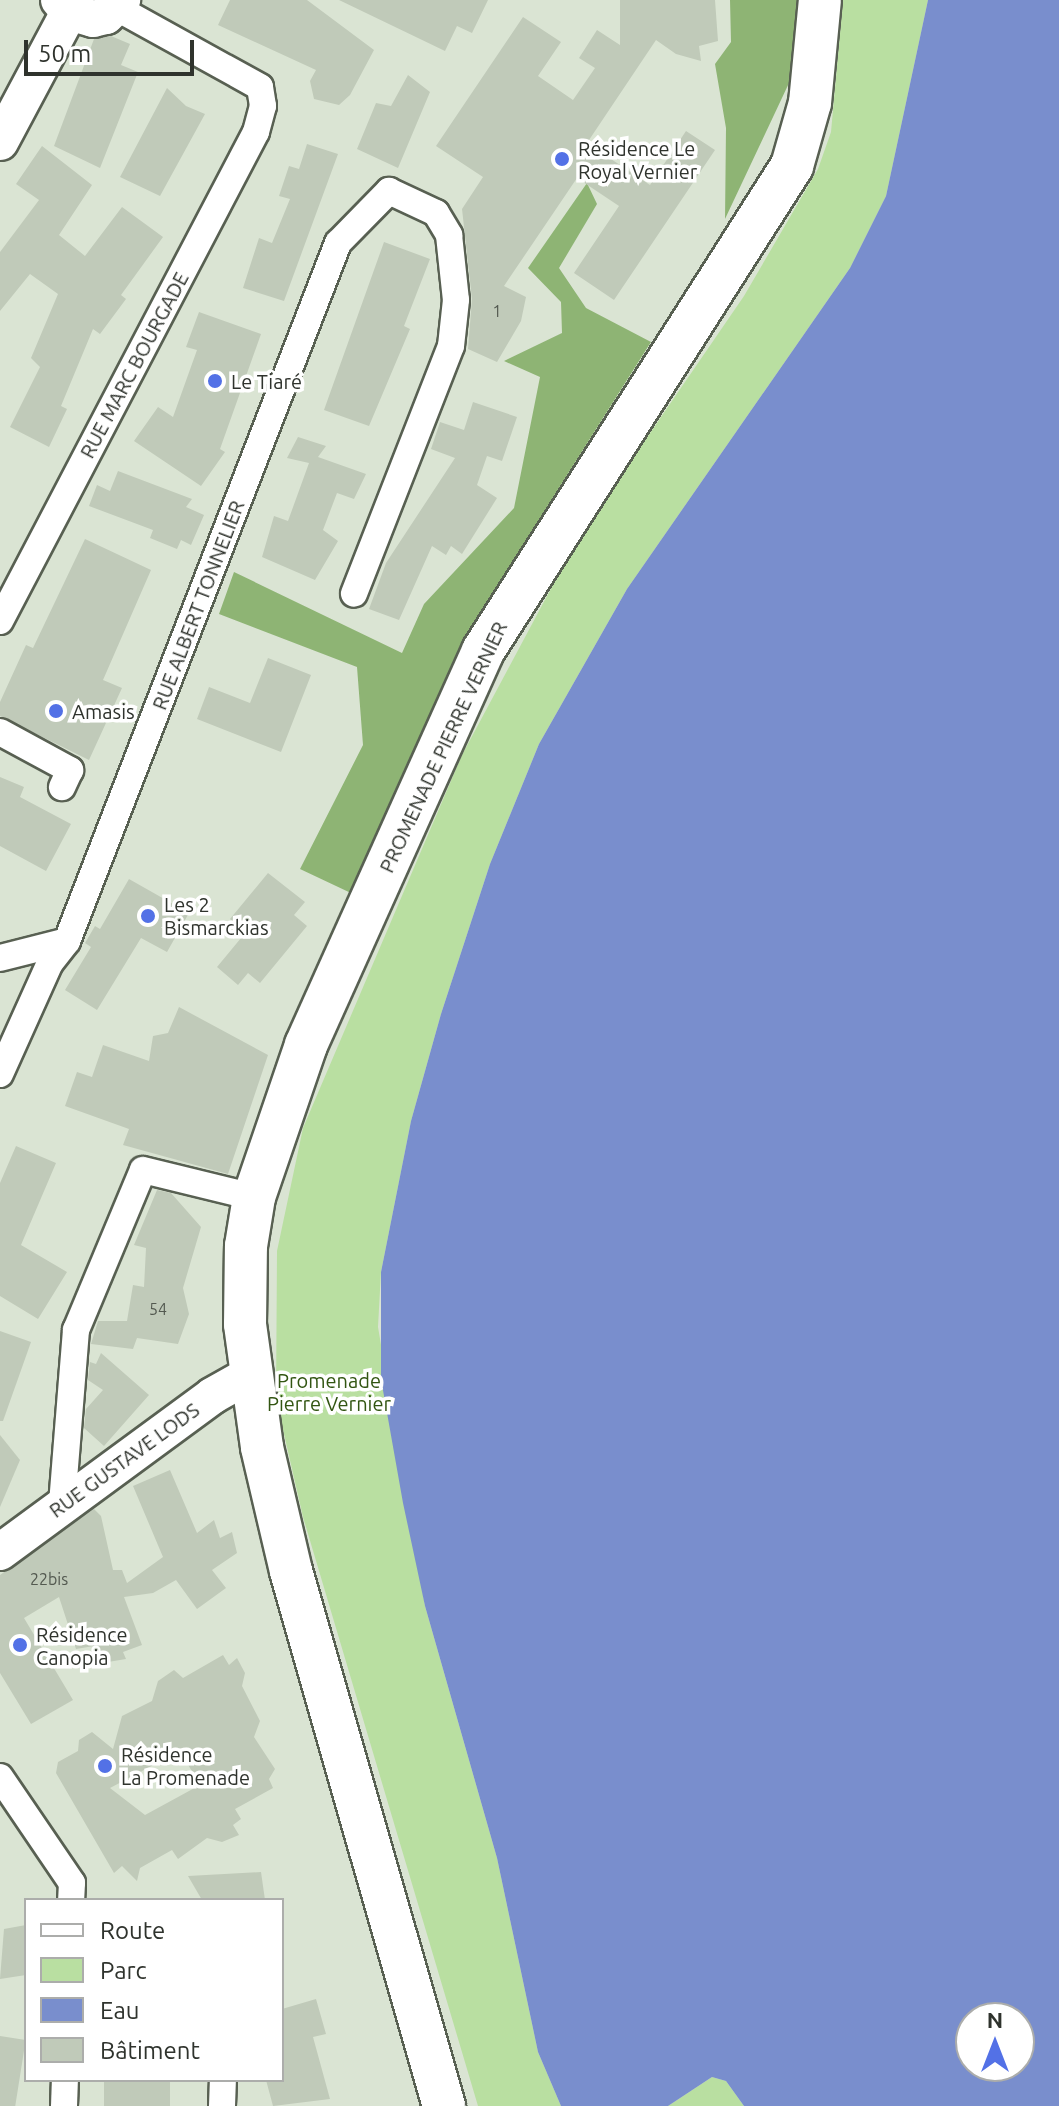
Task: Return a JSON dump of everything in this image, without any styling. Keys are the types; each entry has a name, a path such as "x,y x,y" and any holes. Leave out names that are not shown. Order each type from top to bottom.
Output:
{"main road":[{"name":"PROMENADE PIERRE VERNIER","path":"444,2106 291,1571 251,1374 246,1277 254,1197 306,1045 483,651 792,166 810,103 820,0"}],"street":[{"path":"0,142 64,6 93,19 119,4"},
{"name":"RUE MARC BOURGADE","path":"0,621 256,132 263,106 260,87 119,4"},
{"name":"RUE ALBERT TONNELIER","path":"0,1074 50,963 67,941 338,243 389,191 436,213 449,235 456,300 451,346 354,594"},
{"path":"0,732 70,770 62,787"},
{"path":"0,958 67,941"},
{"path":"62,1504 76,1330 143,1170 254,1197"},
{"name":"RUE GUSTAVE LODS","path":"0,1552 62,1504 251,1374"},
{"path":"0,1777 72,1883 71,1898"},
{"path":"64,2106 65,2082"},
{"path":"222,2106 223,2082"}],"green space":[{"path":"730,0 797,0 789,83 725,219 726,128 715,64 731,42"},
{"name":"Promenade Pierre Vernier","path":"843,0 928,0 886,196 850,268 627,589 539,744 490,864 441,1014 411,1121 381,1272 378,1327 425,1606 497,1858 538,2052 561,2106 478,2106 303,1517 276,1399 277,1251 303,1128 462,755 578,538 744,296 818,169 831,132"},
{"path":"587,183 597,204 559,268 586,308 651,342 545,510 441,699 353,894 300,869 363,745 357,667 219,614 234,572 402,653 424,604 514,508 540,377 504,361 562,333 561,302 528,268"},
{"path":"712,2077 726,2081 744,2106 668,2106"}],"water":[{"path":"928,0 1059,0 1059,2106 744,2106 726,2081 712,2077 668,2106 561,2106 538,2052 497,1858 425,1606 381,1379 381,1272 411,1121 441,1014 490,864 539,744 627,589 850,268 886,196"}],"building":[{"path":"230,0 307,0 374,50 350,95 339,105 314,99 310,81 316,70 218,25"},
{"path":"339,0 488,0 472,33 457,26 445,51"},
{"name":"Résidence Le Royal Vernier","path":"620,0 715,0 718,41 699,46 701,61 676,54 656,40 587,143 650,185 686,131 715,150 614,300 574,273 619,206 577,178 504,286 526,297 521,321 497,362 468,349 472,299 462,209 483,177 436,146 523,17 561,42 538,76 573,100 595,68 579,58 597,30 620,45"},
{"path":"111,36 130,44 121,65 138,72 100,168 54,146 94,39"},
{"path":"408,75 430,92 398,168 357,149 376,103 391,106"},
{"path":"167,88 186,106 205,114 160,196 120,177"},
{"path":"307,144 338,154 284,301 243,288 259,238 272,243 290,199 279,196 289,166 299,169"},
{"path":"42,146 92,185 59,235 85,256 122,207 163,237 121,295 126,299 100,334 93,329 61,406 67,409 49,447 10,427 40,367 31,358 58,294 30,274 0,311 0,252 39,200 16,184"},
{"path":"384,242 430,259 404,326 410,329 369,426 324,410"},
{"path":"199,312 261,334 220,449 225,452 201,486 134,441 158,407 173,417 197,350 186,347"},
{"path":"473,402 517,417 502,461 487,456 477,485 497,498 462,554 451,546 446,555 432,546 399,620 369,609 386,563 455,458 431,449 440,422 464,430"},
{"path":"298,437 326,446 318,457 366,474 354,499 337,493 323,530 338,541 315,580 262,557 274,516 288,521 309,463 287,458"},
{"path":"118,471 192,499 186,507 204,515 191,545 181,540 177,549 150,538 153,530 89,506 97,485 110,491"},
{"path":"85,539 151,570 103,680 122,688 89,760 0,716 0,702 26,645 33,648"},
{"path":"268,658 311,675 281,752 197,719 209,687 250,703"},
{"path":"0,777 24,787 20,797 71,824 46,871 0,846"},
{"path":"268,873 305,902 294,915 307,926 260,983 248,973 238,985 217,967 246,932 230,919"},
{"path":"129,879 189,913 167,952 141,938 97,1010 65,990 91,947 85,943 95,926 100,929"},
{"path":"179,1007 268,1055 228,1174 123,1145 129,1129 65,1106 77,1072 92,1077 103,1045 149,1061 153,1036 168,1033"},
{"path":"16,1146 56,1163 21,1245 67,1272 38,1319 0,1296 0,1183"},
{"path":"157,1190 171,1193 201,1227 183,1288 189,1314 178,1344 137,1338 133,1349 91,1344 98,1321 127,1321 133,1285 144,1287 146,1248 134,1245"},
{"path":"0,1331 31,1342 3,1421 0,1421"},
{"path":"101,1353 149,1395 104,1446 84,1428 86,1409 103,1390 88,1380 90,1362 96,1364"},
{"path":"0,1435 20,1460 0,1507"},
{"path":"170,1470 197,1533 214,1520 220,1538 232,1532 237,1553 212,1570 226,1588 197,1609 176,1580 153,1593 124,1597 142,1645 123,1652 126,1659 102,1663 94,1646 76,1649 59,1597 24,1618 73,1700 31,1724 0,1673 0,1575 94,1509 101,1516 113,1570 122,1570 127,1583 163,1557 133,1486"},
{"name":"Résidence La Promenade","path":"223,1655 229,1665 237,1658 245,1673 242,1686 260,1721 254,1737 275,1769 269,1779 273,1788 235,1809 241,1819 233,1825 239,1835 222,1842 207,1838 178,1859 172,1850 140,1868 137,1881 122,1866 114,1873 56,1773 58,1762 78,1751 79,1740 92,1732 113,1749 122,1716 152,1701 158,1681 174,1670 183,1678","holes":["180,1751 200,1785 145,1815 110,1788"]},
{"path":"261,1872 265,1898 201,1898 188,1876"},
{"path":"24,1925 24,1975 0,1979 4,1929"},
{"path":"316,1999 326,2034 313,2037 330,2099 273,2106 267,2082 284,2082 284,2008"},
{"path":"0,2036 24,2040 15,2106 0,2106"},
{"path":"104,2082 170,2082 170,2106 104,2106"}],"place":[{"name":"Résidence Le Royal Vernier","path":"562,159"},
{"name":"Le Tiaré","path":"215,381"},
{"name":"Amasis","path":"56,711"},
{"name":"Les 2 Bismarckias","path":"148,916"},
{"name":"Résidence Canopia","path":"20,1645"},
{"name":"Résidence La Promenade","path":"105,1766"}]}
